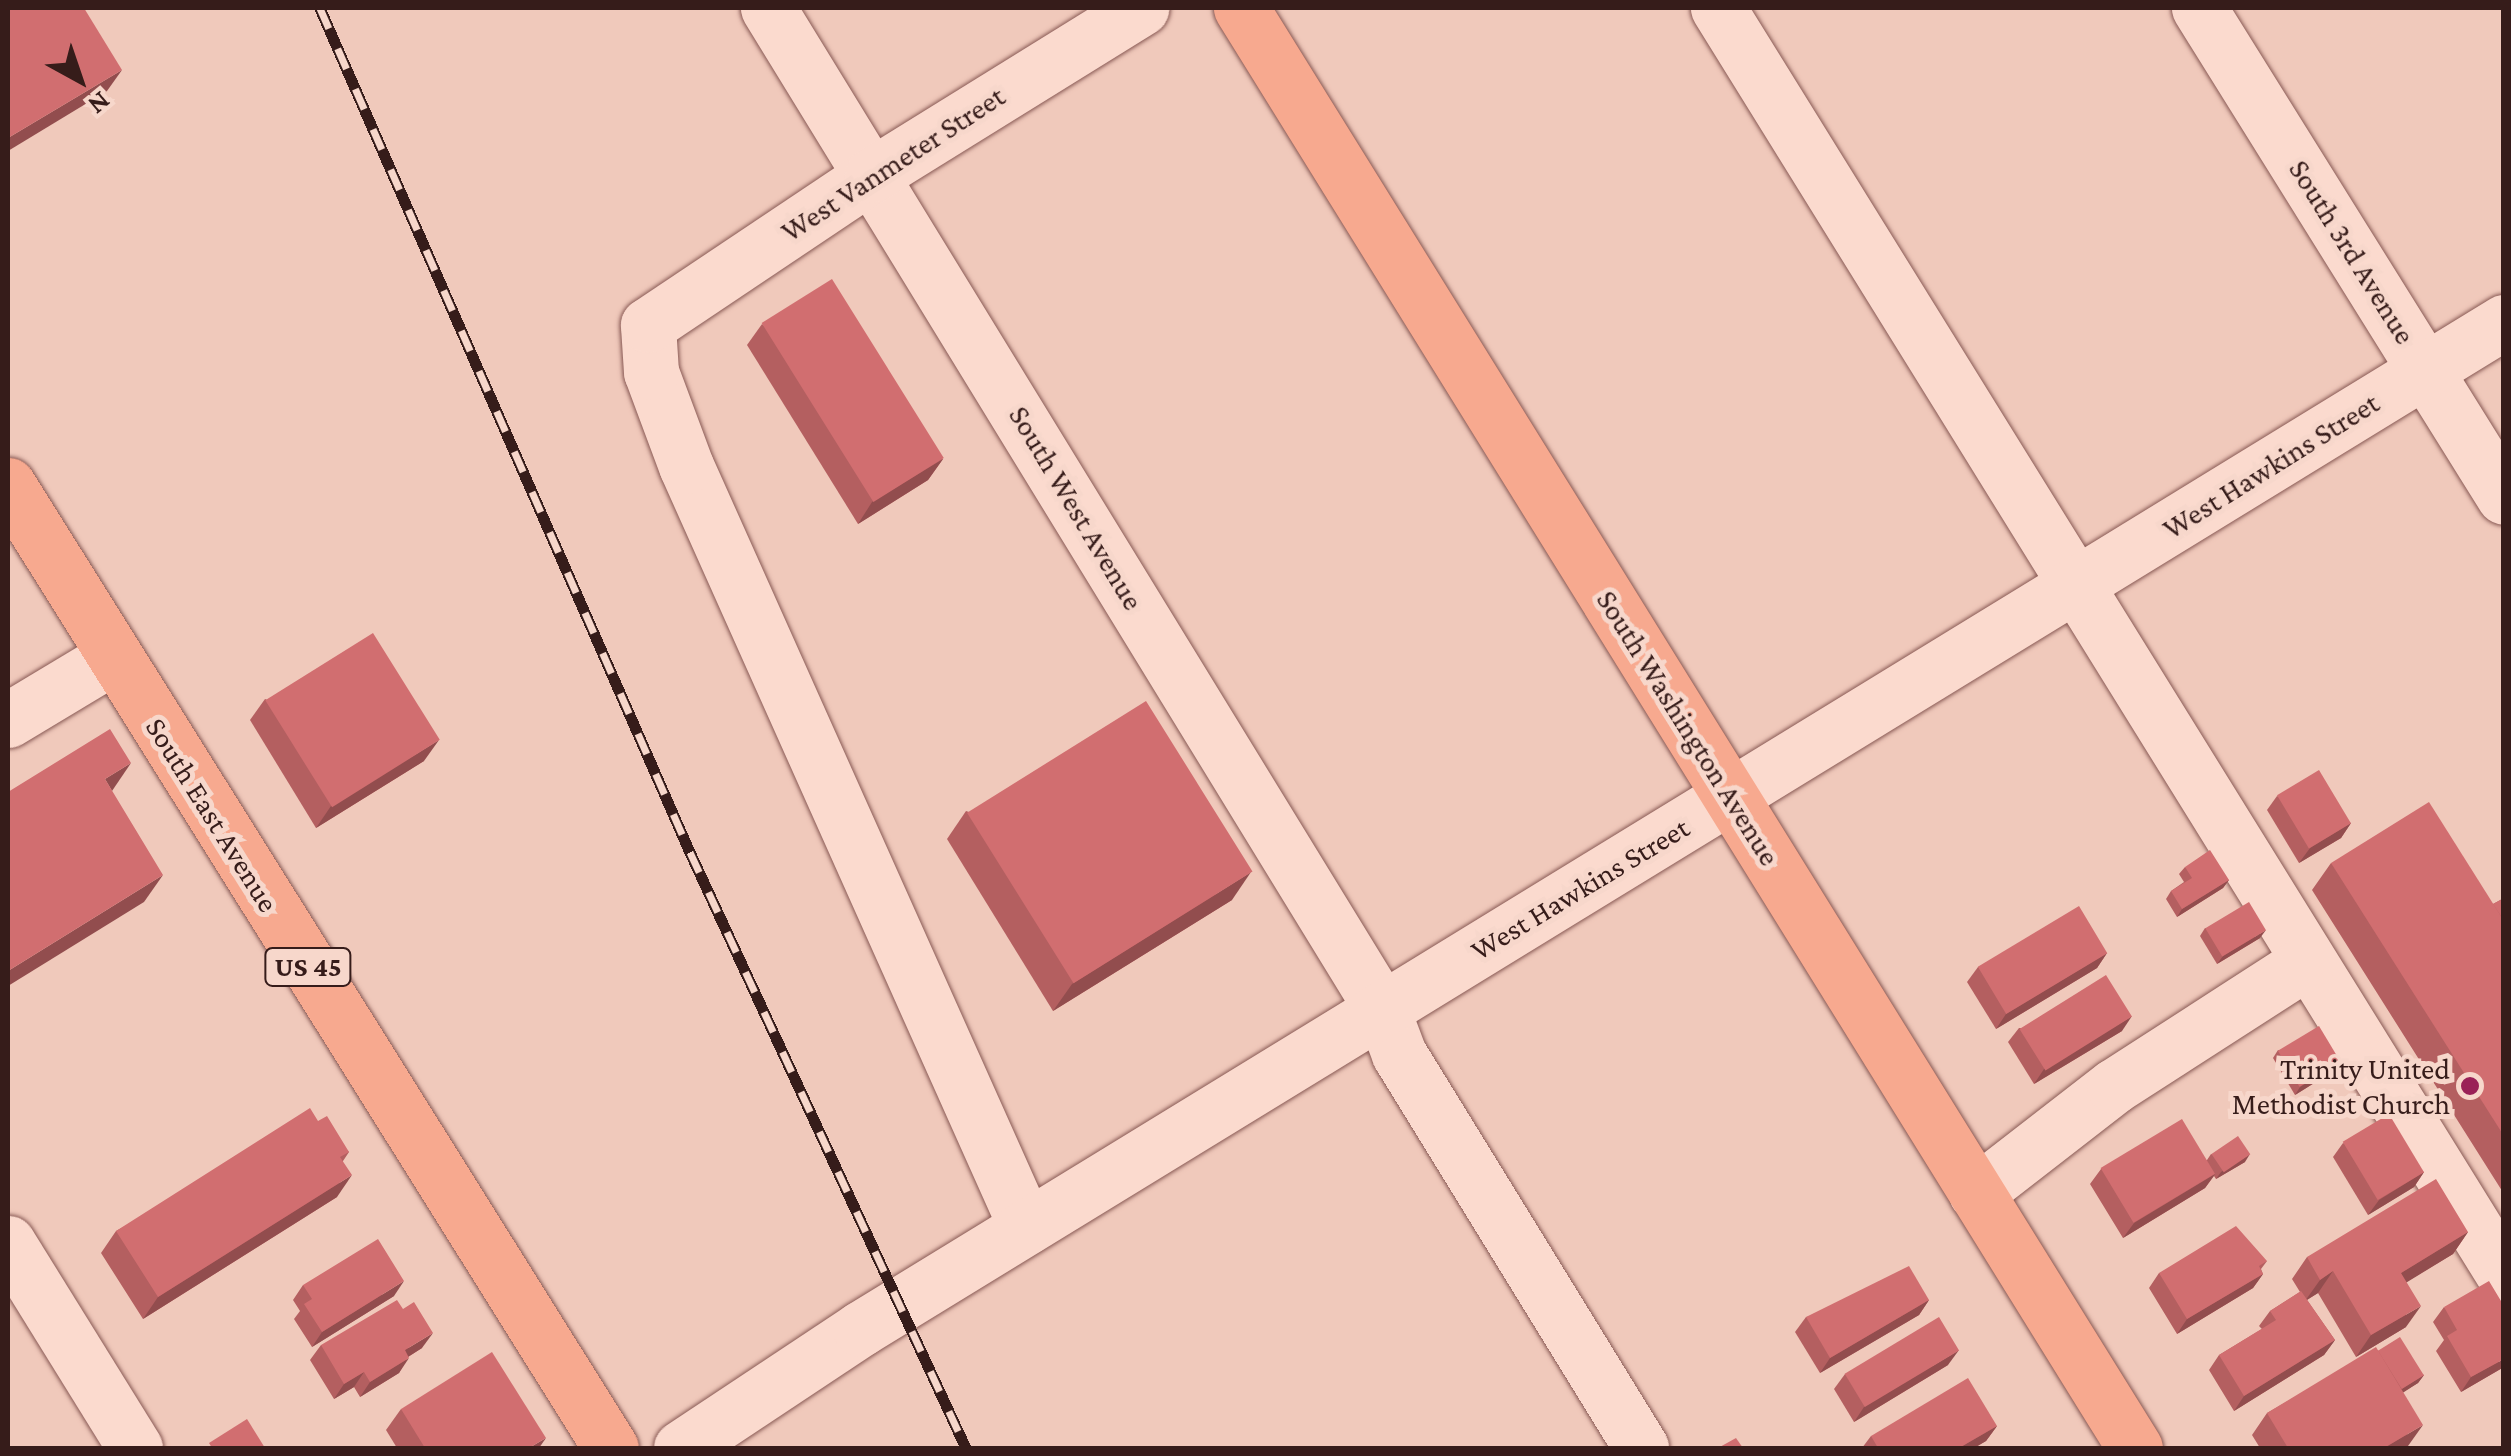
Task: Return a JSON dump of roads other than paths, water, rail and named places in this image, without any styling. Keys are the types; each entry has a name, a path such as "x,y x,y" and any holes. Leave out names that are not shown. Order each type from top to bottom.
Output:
{"main road":[{"name":"South Washington Avenue","path":"1241,8 2135,1448"},
{"name":"South East Avenue","path":"8,485 112,657 611,1448"}],"street":[{"name":"South West Avenue","path":"768,8 1382,1008 1399,1054 1641,1448"},
{"name":"West Vanmeter Street","path":"1026,1226 686,466 651,372 648,325 872,174 1140,8"},
{"path":"1718,8 2504,1275"},
{"name":"South 3rd Avenue","path":"2200,8 2504,496"},
{"name":"West Hawkins Street","path":"681,1448 860,1328 1732,799 2504,322"},
{"path":"8,720 112,657"},
{"path":"1976,1193 2114,1086 2308,961"},
{"path":"8,1244 136,1448"}],"railway":[{"path":"320,8 690,852 966,1448"}],"place":[{"name":"Trinity United Methodist Church","path":"2470,1086"}]}
